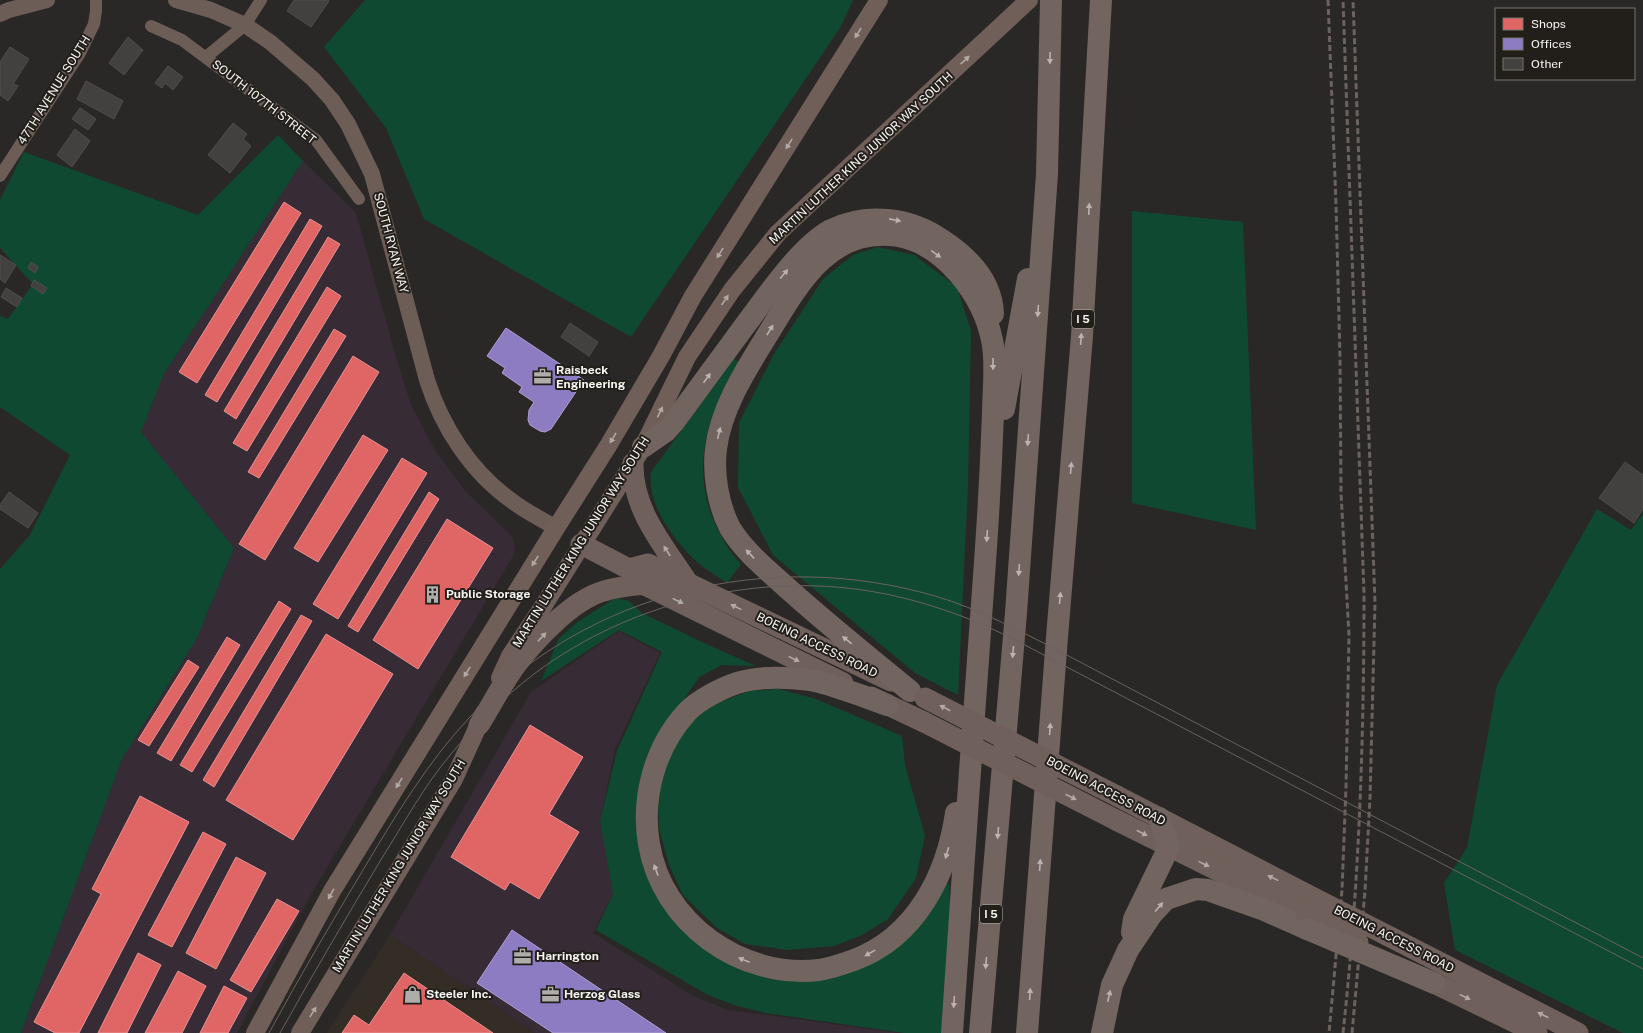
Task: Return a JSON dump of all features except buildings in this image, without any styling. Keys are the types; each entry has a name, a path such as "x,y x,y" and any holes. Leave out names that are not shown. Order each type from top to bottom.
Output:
{"highway":[{"name":"I 5","path":"1027,1033 1057,629 1082,336 1101,0"},
{"name":"I 5","path":"980,1033 1016,613 1047,174 1051,6"},
{"path":"990,497 1009,377 1047,174"},
{"path":"688,584 647,520 639,502 634,485 638,455 666,431 674,422 774,286 817,240 846,223 883,219 904,222 933,233 968,259 984,278 993,305 990,497 976,676 952,1033"},
{"path":"918,694 822,620 752,556 739,542 724,514 718,495 715,473 715,453 718,437 723,418 734,395 756,354 792,294 805,276 829,253 858,237 878,234 903,236 939,254 969,286 986,316 993,343"},
{"name":"BOEING ACCESS ROAD","path":"582,544 629,569 643,584 924,722 1116,820 1307,913 1496,991 1578,1033"},
{"name":"BOEING ACCESS ROAD","path":"629,569 648,564 918,694 1159,818 1307,913"},
{"path":"479,725 516,666 543,634 568,611 586,599 603,591 643,584"},
{"path":"887,705 856,693 812,680 771,678 752,680 736,683 700,701 688,711 675,728 660,754 651,779 647,805 649,846 661,882 682,915 698,931 718,947 753,964 794,971 820,970 843,964 867,955 883,945 903,929 921,909 933,889 943,865 952,836 976,676"},
{"path":"1128,950 1134,919 1169,846 1159,818"},
{"path":"1102,1033 1112,985 1128,950 1152,914 1166,899 1196,889 1208,890 1262,909 1307,913 1434,983"},
{"name":"BOEING ACCESS ROAD","path":"1434,983 1537,1033"}],"main road":[{"path":"255,1033 332,891 616,433 661,356 693,296 879,0"},
{"name":"MARTIN LUTHER KING JUNIOR WAY SOUTH","path":"300,1033 454,779 510,656 544,605 638,455 687,357 732,290 778,233 1029,0"},
{"name":"BOEING ACCESS ROAD","path":"556,528 582,544"}],"street":[{"path":"0,14 9,10 47,0"},
{"name":"47TH AVENUE SOUTH","path":"0,176 80,53 94,24 96,0"},
{"name":"SOUTH RYAN WAY","path":"176,0 212,10 245,26 270,42 313,79 332,100 360,146 372,174 427,380 444,422 460,447 489,482 512,501 556,528"},
{"path":"206,58 245,26 262,0"},
{"name":"SOUTH 107TH STREET","path":"151,26 182,40 316,140 359,199"}],"shaded area":[{"name":"Public Storage","path":"303,161 356,213 396,357 411,405 435,450 465,491 508,532 513,539 515,548 513,556 310,896 237,1033 21,1033 122,759 197,638 234,548 141,432 164,374"},
{"path":"619,631 660,653 615,749 600,821 613,893 593,933 693,996 729,1010 899,1033 535,1033 390,935 531,692"},
{"path":"390,935 535,1033 327,1033"}],"green space":[{"path":"365,0 853,0 840,28 631,337 424,219 386,128 324,47"},
{"path":"278,135 303,161 164,374 141,432 234,548 197,638 122,759 21,1033 0,1033 0,569 30,535 70,455 0,407 0,316 8,319 33,284 0,248 0,200 24,152 198,215"},
{"path":"1132,211 1243,222 1256,530 1132,503"},
{"path":"878,247 914,255 957,287 971,331 968,485 958,695 915,673 773,555 738,487 739,423 774,354 823,279 853,255"},
{"path":"734,359 739,362 728,382 711,421 703,462 704,483 708,504 716,526 730,551 741,564 727,583 696,561 676,539 667,526 659,513 654,499 651,485 651,472"},
{"path":"1597,509 1631,530 1643,513 1643,1033 1623,1033 1455,950 1444,883 1467,848 1497,685"},
{"path":"615,598 629,601 642,613 756,666 722,665 699,677 657,740 643,850 708,949 833,972 946,882 949,884 951,911 943,1033 904,1033 766,1013 734,1005 708,995 596,930 613,894 600,821 617,751 662,652 619,630 541,681 559,638 579,621"},
{"path":"779,689 816,699 902,736 905,765 925,836 916,878 888,919 862,935 834,946 788,950 745,944 717,928 683,895 669,865 659,828 658,802 661,779 678,738 695,717 722,701 750,691"}],"tram line":[{"path":"269,1033 329,927 401,807 440,752 469,718 516,674 568,639 625,611 684,591 746,580 809,577 872,582 935,596 967,607 1015,628 1643,958"},
{"path":"280,1033 356,902 423,792 441,766 460,743 511,692 534,674 573,648 616,626 660,609 706,596 753,588 801,586 848,588 911,600 960,615 991,628 1643,969"}],"railway":[{"path":"1328,0 1336,204 1340,357 1341,493 1349,635 1342,890 1329,1033"},
{"path":"1343,0 1364,594 1360,814 1353,923 1343,1033"},
{"path":"1352,1033 1365,891 1370,798 1375,603 1353,0"}],"place":[{"name":"Raisbeck Engineering","path":"543,377"},
{"name":"Public Storage","path":"433,594"},
{"name":"Harrington","path":"523,956"},
{"name":"Steeler Inc.","path":"413,994"},
{"name":"Herzog Glass","path":"551,994"}]}
